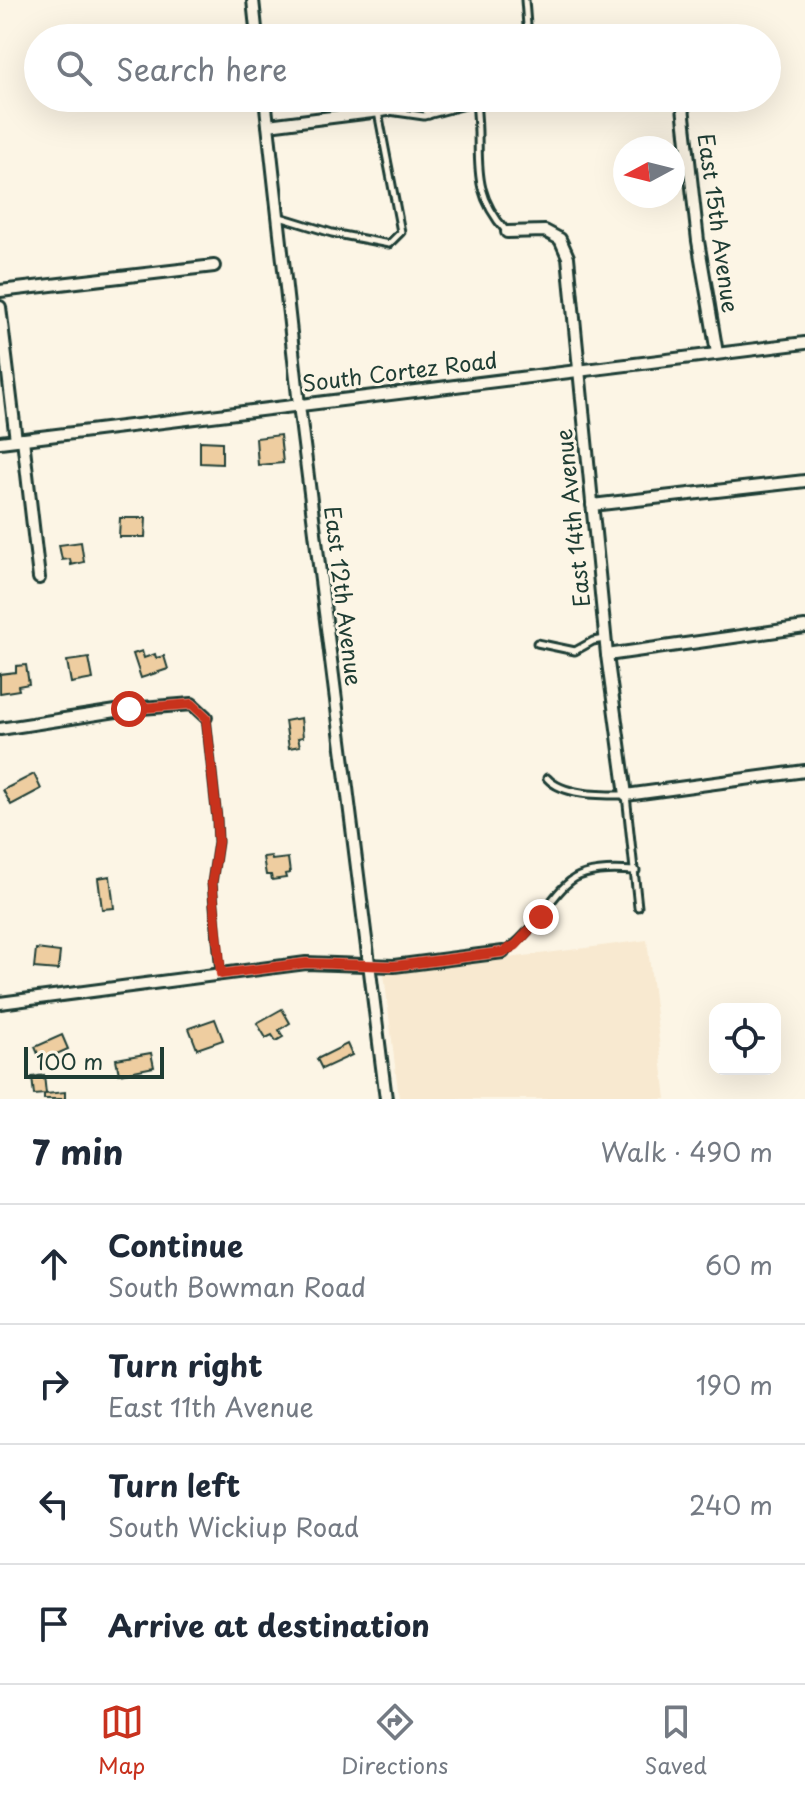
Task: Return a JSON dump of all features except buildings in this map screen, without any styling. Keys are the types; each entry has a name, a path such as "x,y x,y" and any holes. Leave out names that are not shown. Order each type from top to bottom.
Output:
{"street":[{"path":"253,0 256,24"},
{"name":"East 12th Avenue","path":"267,112 299,405 386,1099"},
{"path":"268,125 379,112"},
{"name":"East 15th Avenue","path":"684,112 698,241 717,353"},
{"name":"East 14th Avenue","path":"507,232 545,231 560,239 568,257 605,639 626,795"},
{"path":"0,291 214,266"},
{"path":"0,307 39,578"},
{"name":"South Cortez Road","path":"0,442 805,343"},
{"path":"592,505 805,481"},
{"path":"607,655 805,627"},
{"path":"0,729 129,709 192,704 206,717"},
{"path":"626,795 805,771"},
{"path":"0,1003 306,963 394,966 503,952"}],"lane":[{"path":"525,0 527,24"},
{"path":"279,217 332,233 389,244 401,232 388,112"},
{"path":"398,112 429,115 442,112"},
{"path":"477,112 479,181 496,219 507,232"},
{"path":"537,643 575,651 593,641 605,639"},
{"path":"206,717 217,819 218,842 212,883 221,974"},
{"path":"547,778 554,786 567,789 626,795 638,907"},
{"path":"503,952 516,945 575,877 594,872 636,871"}],"shaded area":[{"path":"647,940 666,1099 399,1099 384,974"}],"route":[{"path":"129,709 192,704 206,717 217,819 218,842 212,883 221,974 306,963 394,966 503,952 516,945 541,917"}]}
